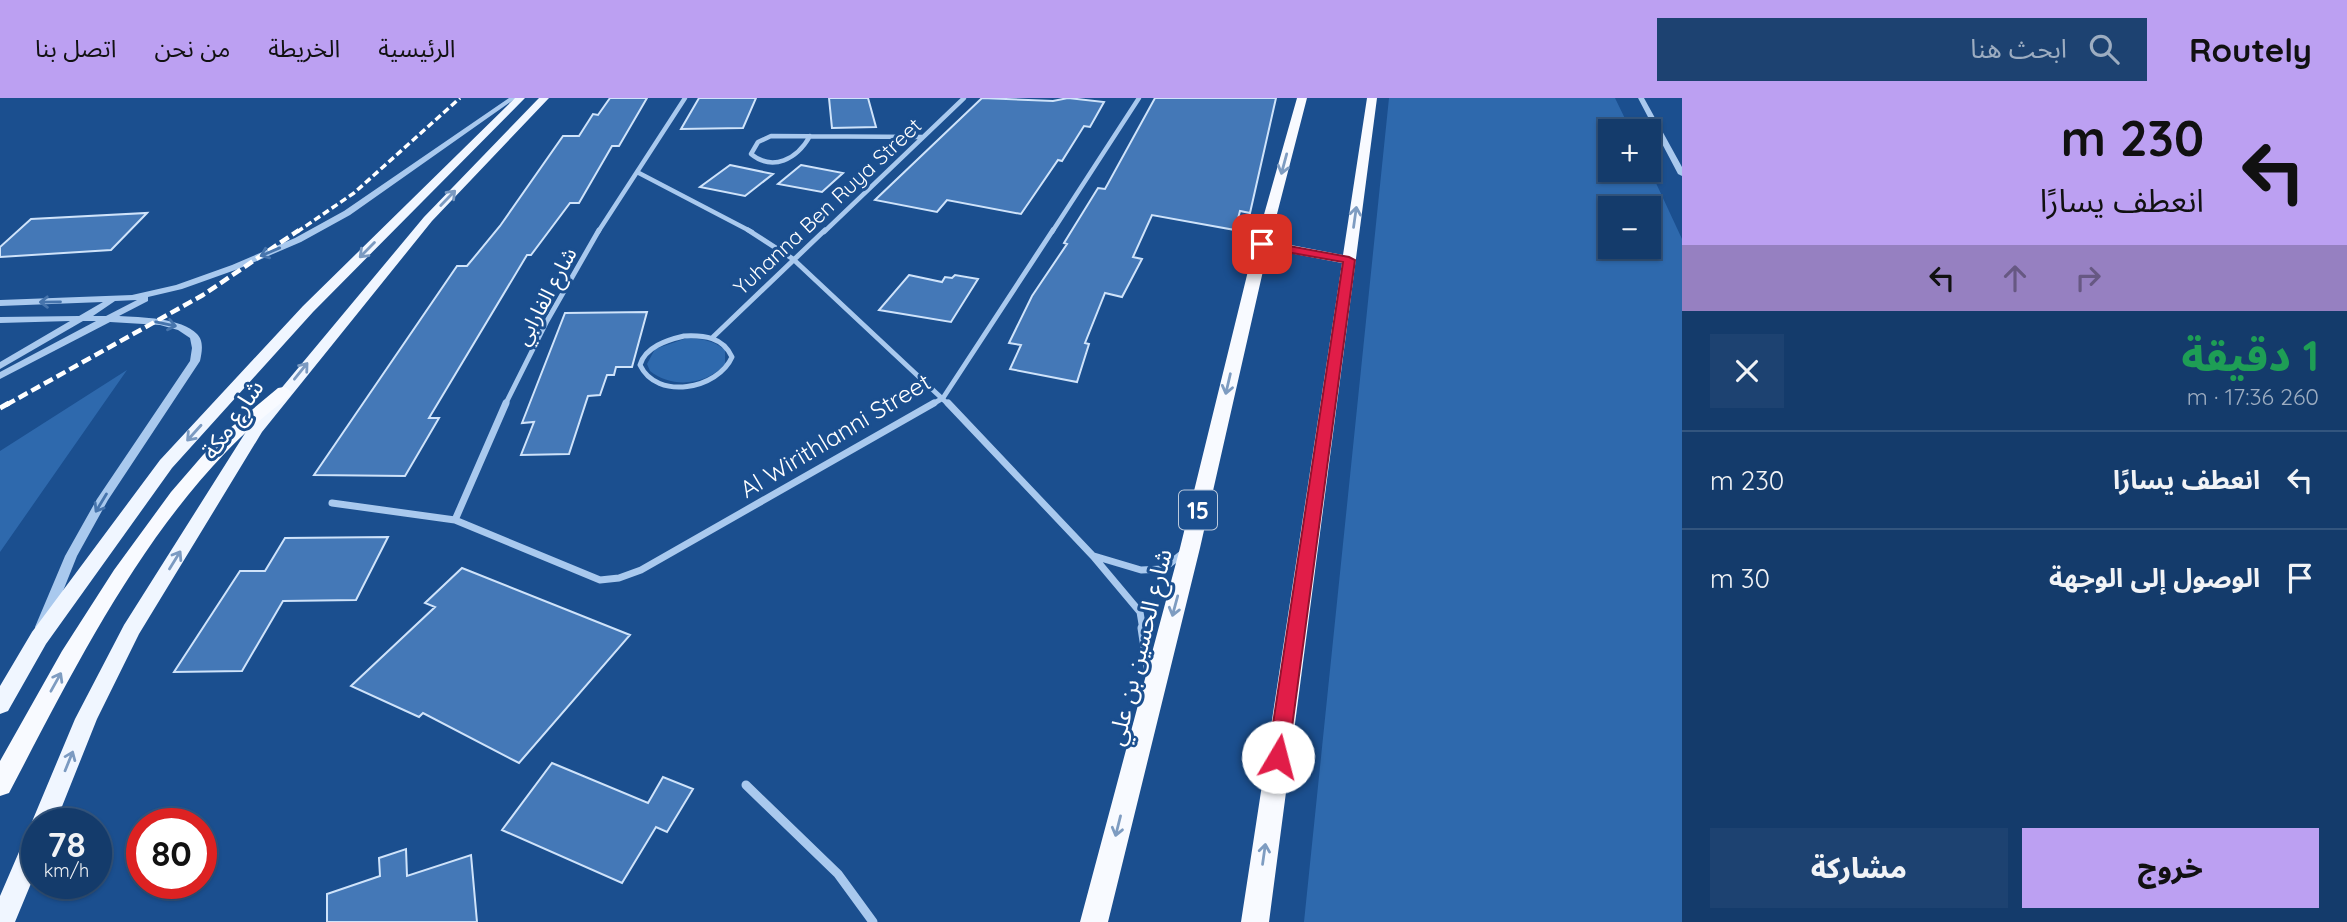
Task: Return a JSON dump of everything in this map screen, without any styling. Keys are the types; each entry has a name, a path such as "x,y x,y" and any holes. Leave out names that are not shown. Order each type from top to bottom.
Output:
{"highway":[{"name":"شارع الحسين بن علي","path":"1094,922 1190,548 1262,244 1302,98"},
{"path":"1255,922 1371,98"},
{"path":"1262,244 1349,260"},
{"path":"0,785 67,662 163,515 218,450 242,426 284,392"}],"main road":[{"name":"شارع مكة","path":"0,705 39,638 166,464 308,309 520,98"},
{"name":"شارع مكة","path":"50,808 86,719 131,630 255,430 428,219 544,98"},
{"path":"2,922 21,877"}],"street":[{"path":"0,303 111,300 151,295 235,267 322,228 513,98"},
{"name":"شارع الفارابي","path":"455,520 483,454 561,295 598,230 685,98"},
{"name":"Yuhanna Ben Ruya Street","path":"712,338 964,98"},
{"name":"Al Wirithlanni Street","path":"455,520 600,580 619,578 641,570 943,398 1139,98"},
{"path":"1641,98 1682,174"},
{"path":"810,136 802,150 791,159 759,161 751,154 753,147 766,137 810,136 863,135 923,137"},
{"path":"637,172 762,237 793,259 943,398 1093,556 1140,612 1152,693"},
{"path":"0,376 151,295"},
{"path":"0,366 111,300"},
{"path":"0,320 110,319 155,322 185,329 193,334 197,343 195,361 97,511 71,556 50,603 39,638"},
{"path":"684,336 712,338 723,342 733,357 724,373 713,379 684,386 669,385 646,375 642,368 642,359 657,344 684,336"},
{"path":"331,503 455,520"},
{"path":"1093,556 1142,570 1163,569 1190,548"},
{"path":"746,785 838,874 873,922"}],"shaded area":[{"path":"1389,98 1615,98 1625,119 1598,119 1598,182 1656,182 1682,239 1682,922 1304,922"},
{"path":"687,338 707,341 721,347 725,350 725,364 709,376 689,382 668,380 650,371 647,364 655,349"},
{"path":"127,370 0,552 0,451"}],"building":[{"path":"610,98 647,98 619,146 612,146 579,203 570,203 531,255 527,255 429,418 439,418 405,476 314,475 457,266 467,266 500,226 563,136 579,136 593,114 598,115"},
{"path":"699,98 756,98 743,128 681,129"},
{"path":"829,98 868,98 876,127 832,128"},
{"path":"982,98 1053,101 1068,98 1104,102 1090,127 1084,126 1062,161 1058,160 1021,214 947,200 937,212 875,200"},
{"path":"1155,98 1276,98 1250,213 1240,211 1235,230 1152,215 1133,257 1142,259 1122,297 1105,293 1085,343 1089,344 1077,382 1010,369 1021,345 1009,343 1032,296 1067,244 1064,243 1098,188 1105,189"},
{"path":"730,165 773,174 745,196 700,187"},
{"path":"801,165 843,173 822,192 778,184"},
{"path":"147,213 111,250 0,257 0,247 31,219"},
{"path":"909,275 942,282 945,277 952,278 955,275 978,279 951,322 879,310"},
{"path":"647,312 632,367 616,367 614,375 607,375 600,395 588,396 569,454 521,455 534,422 522,423 565,313"},
{"path":"388,537 356,600 283,601 242,671 174,672 240,571 265,571 285,538"},
{"path":"462,568 630,635 519,763 423,713 419,717 351,686 435,607 425,603"},
{"path":"552,763 648,803 663,777 693,789 667,832 656,827 622,883 502,830"},
{"path":"406,849 407,876 471,855 477,922 327,922 327,894 380,876 379,858"}],"railway":[{"path":"297,232 354,193 460,98"},
{"path":"6,405 203,295 299,230"},
{"path":"0,408 9,403"}],"route":[{"path":"1262,244 1349,260 1278,757"}]}
